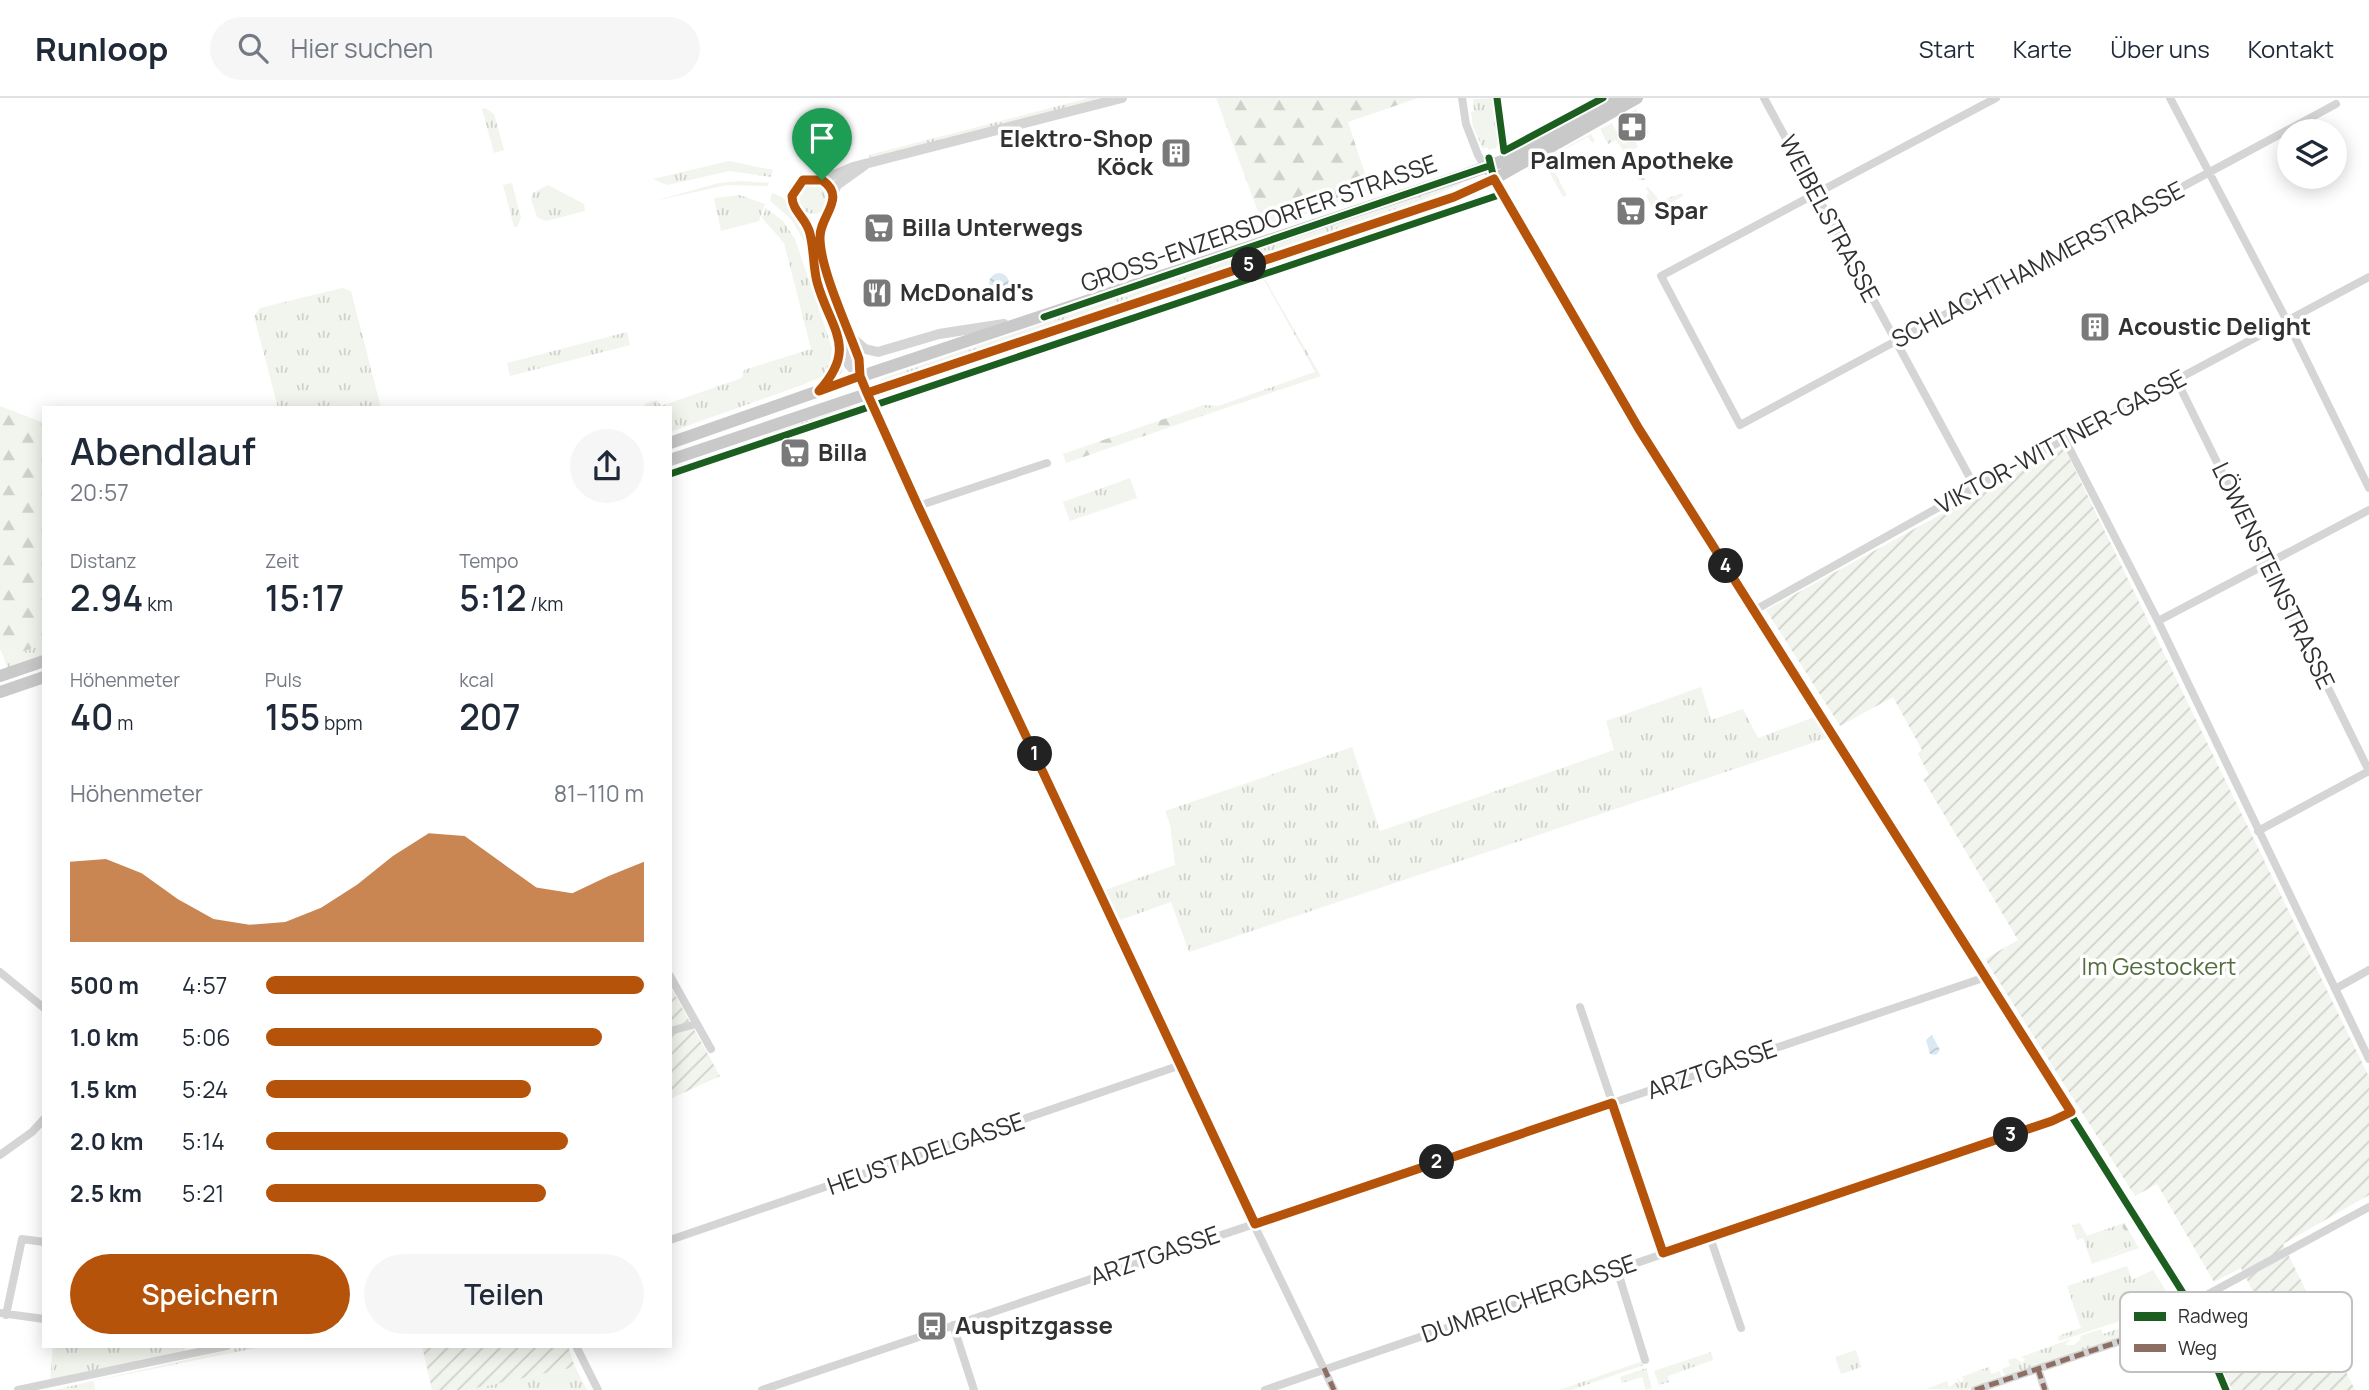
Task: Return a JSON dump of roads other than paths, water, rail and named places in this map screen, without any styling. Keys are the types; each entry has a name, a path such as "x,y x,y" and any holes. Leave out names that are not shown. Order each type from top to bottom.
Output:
{"main road":[{"name":"GROSS-ENZERSDORFER STRASSE","path":"672,442 860,376 1044,317 1486,167 1622,98"},
{"name":"GROSS-ENZERSDORFER STRASSE","path":"672,459 1454,197 1494,179 1637,98"},
{"path":"0,676 42,662"},
{"path":"0,692 42,678"}],"street":[{"path":"1122,98 853,167 822,180 808,178 794,189 792,202 810,233 818,283 849,365 860,376 918,506 1334,1390"},
{"path":"1462,98 1466,124 1486,167 1639,429 2183,1292"},
{"name":"WEIBELSTRASSE","path":"1764,98 1975,488"},
{"path":"1816,194 1996,98"},
{"path":"2170,98 2287,321 2369,488"},
{"name":"SCHLACHTHAMMERSTRASSE","path":"1816,194 1661,276 1740,425 2336,104"},
{"path":"860,376 861,367 823,259 820,239 821,222 834,202 833,193 837,185 865,165"},
{"path":"822,180 833,193"},
{"path":"801,216 812,220 828,213"},
{"name":"VIKTOR-WITTNER-GASSE","path":"1755,610 1975,488 2369,277"},
{"path":"851,337 865,349 878,352 939,334 1044,317"},
{"path":"819,391 839,363 836,332"},
{"name":"LÖWENSTEINSTRASSE","path":"2177,381 2369,771"},
{"path":"2065,440 2158,621 2369,1059"},
{"path":"918,506 1047,463"},
{"path":"2158,621 2369,510"},
{"path":"2258,831 2369,771"},
{"path":"2335,989 2369,970"},
{"path":"0,972 42,1006"},
{"name":"ARZTGASSE","path":"762,1390 1986,977"},
{"path":"672,980 711,1049"},
{"path":"1580,1007 1663,1253"},
{"path":"672,1030 696,1024"},
{"name":"HEUSTADELGASSE","path":"672,1239 1181,1065"},
{"name":"DUMREICHERGASSE","path":"1265,1390 2052,1121 2071,1112"},
{"path":"0,1155 32,1132 42,1121"},
{"path":"2212,1292 2369,1207"},
{"path":"1710,1237 1741,1328"},
{"path":"42,1242 22,1239 3,1314 42,1319"},
{"path":"1616,1269 1645,1360"},
{"path":"953,1325 974,1390"},
{"path":"1975,1390 2120,1341"},
{"path":"577,1348 598,1390"},
{"path":"19,1390 194,1349"},
{"path":"2038,1369 2045,1390"},
{"path":"2218,1372 2226,1390"}],"water":[{"path":"999,273 1006,276 1009,283 1006,290 999,293 992,290 989,283 992,276"},
{"path":"1932,1035 1940,1050 1936,1055 1930,1054 1926,1040"}],"place":[{"name":"Palmen Apotheke","path":"1632,127"},
{"name":"Elektro-Shop Köck","path":"1176,153"},
{"name":"Spar","path":"1631,211"},
{"name":"Billa Unterwegs","path":"879,228"},
{"name":"McDonald's","path":"877,293"},
{"name":"Acoustic Delight","path":"2095,327"},
{"name":"Billa","path":"795,453"},
{"name":"Auspitzgasse","path":"932,1326"}],"park label":[{"name":"Im Gestockert","path":"2159,967"}]}
